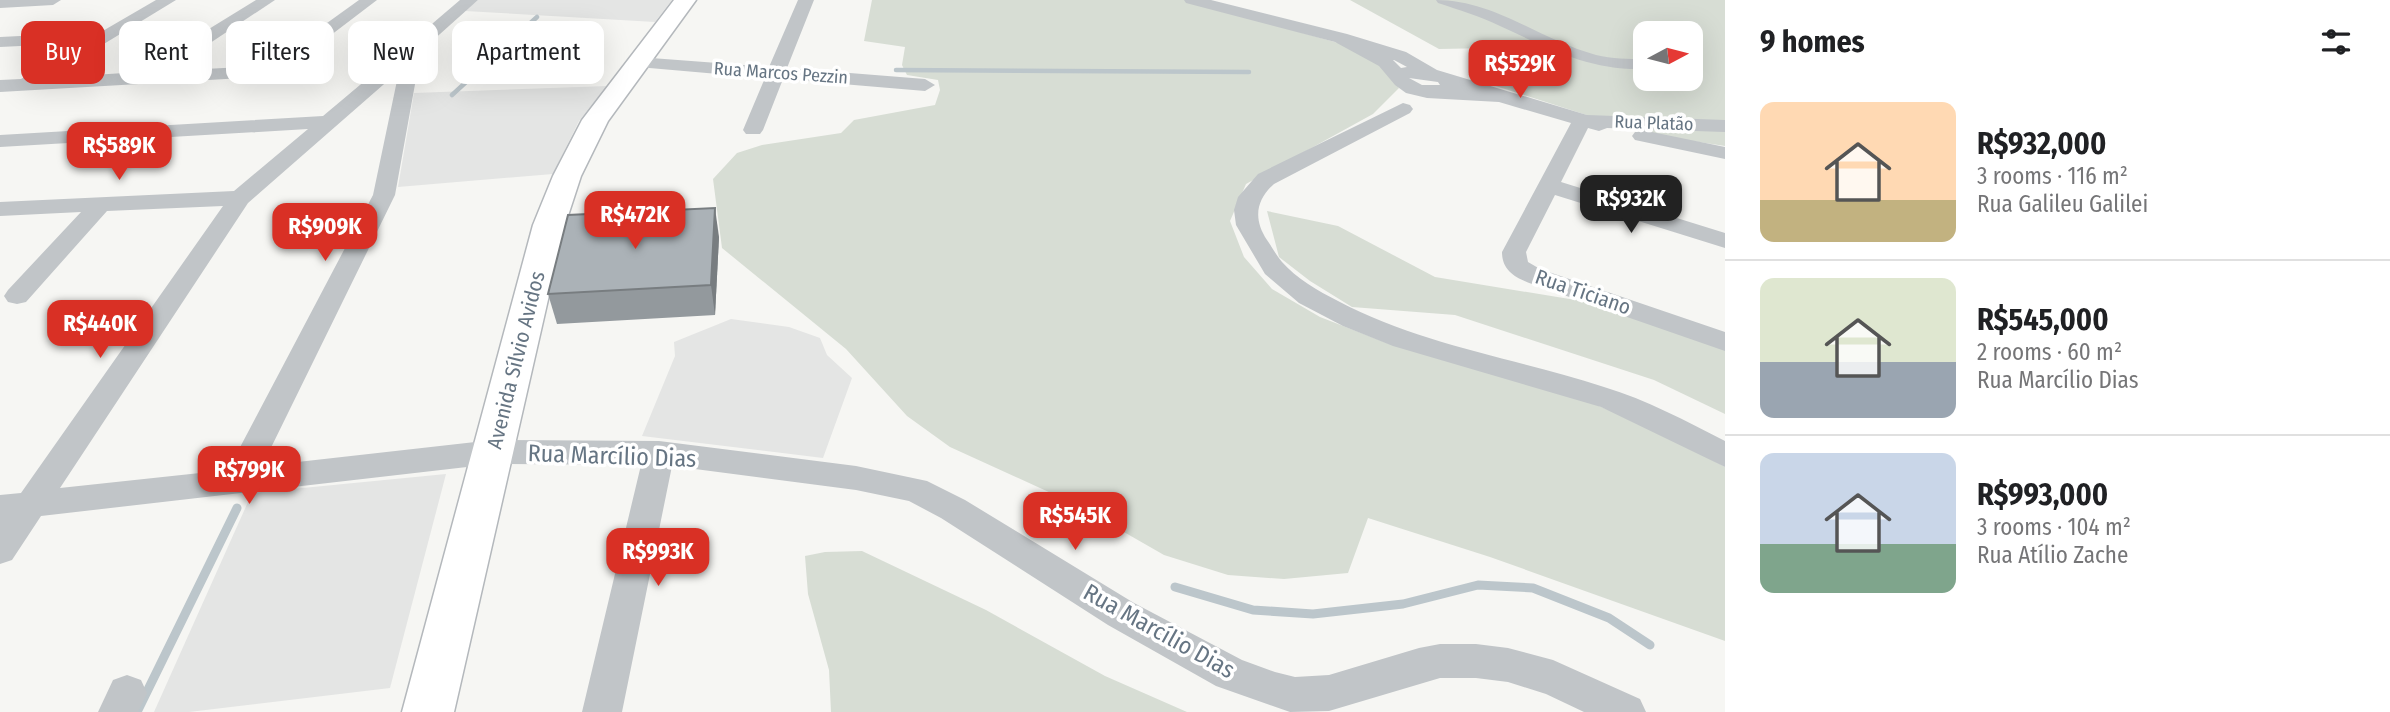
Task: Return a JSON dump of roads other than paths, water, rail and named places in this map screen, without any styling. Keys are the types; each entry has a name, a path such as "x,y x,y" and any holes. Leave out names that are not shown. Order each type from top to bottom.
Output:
{"main road":[{"name":"Avenida Sílvio Avidos","path":"428,712 549,225 559,196 595,120 685,0"}],"street":[{"path":"0,3 53,0"},
{"path":"0,42 106,37 169,0"},
{"path":"212,35 267,0"},
{"path":"212,75 254,73 278,66 369,0"},
{"path":"438,26 470,0"},
{"path":"753,130 806,0"},
{"path":"1192,0 1400,56 1439,84"},
{"path":"1444,0 1504,21 1565,52 1608,63 1633,64"},
{"path":"1341,38 1385,62 1399,79 1402,109"},
{"name":"Rua Marcos Pezzin","path":"638,62 925,85"},
{"path":"1399,79 1410,70 1439,84 1501,96 1582,121 1725,153"},
{"path":"0,86 23,84"},
{"path":"0,103 23,84"},
{"path":"0,550 16,506 240,198 369,84"},
{"path":"239,480 384,195 406,84"},
{"path":"1439,84 1402,109 1266,179 1255,189 1247,199 1244,211 1255,245 1273,269 1307,297 1354,320 1399,337 1597,395 1661,422 1725,455"},
{"name":"Rua Platão","path":"1582,121 1725,126"},
{"name":"Rua Ticiano","path":"1582,121 1514,252 1515,265 1541,279 1725,342"},
{"path":"0,141 325,122"},
{"path":"1549,186 1725,241"},
{"path":"0,209 240,198"},
{"path":"17,296 100,205"},
{"name":"Rua Marcílio Dias","path":"16,506 493,452 659,453 856,478 916,490 953,509 1121,614 1230,673 1275,690 1294,695 1329,693 1419,665 1440,661 1476,661 1508,665 1553,678 1626,712"},
{"path":"602,712 659,453"}],"waterway":[{"path":"452,95 537,17"},
{"path":"896,70 1249,72"},
{"path":"137,712 237,508"},
{"path":"1175,587 1253,610 1313,614 1403,604 1478,585 1533,588 1609,618 1650,645"}]}
